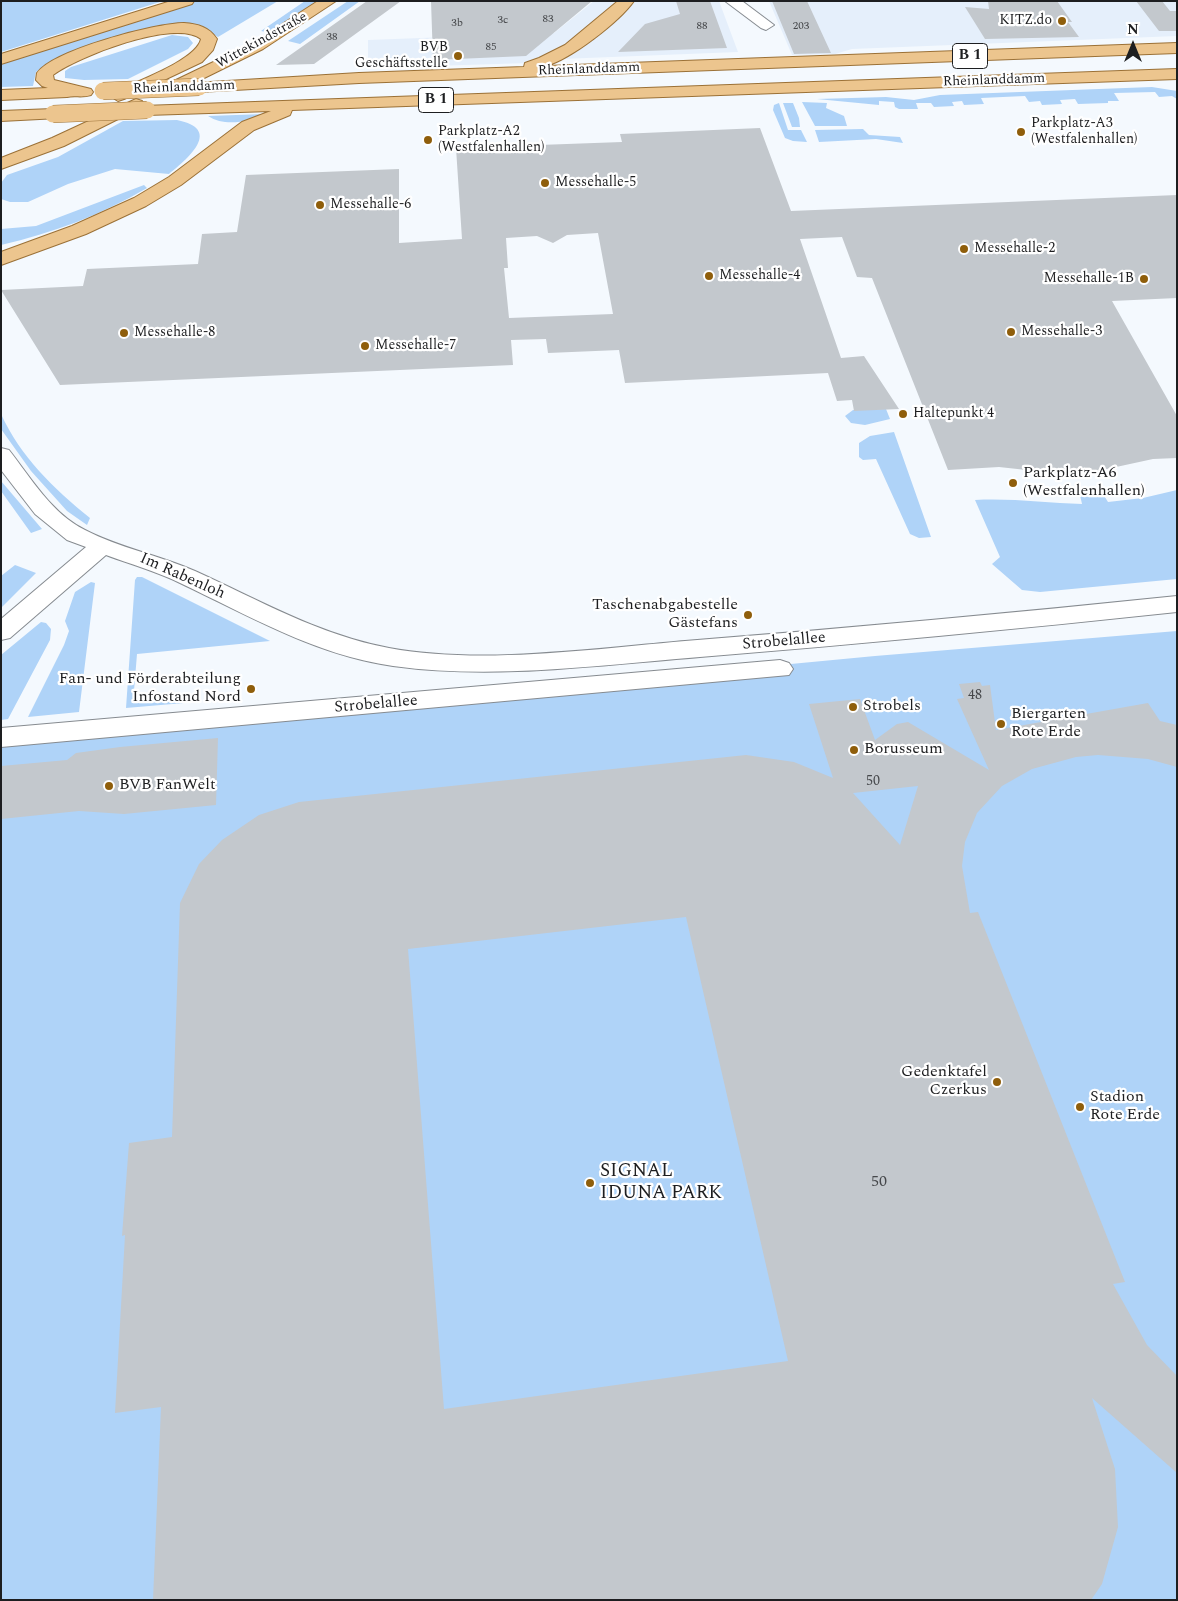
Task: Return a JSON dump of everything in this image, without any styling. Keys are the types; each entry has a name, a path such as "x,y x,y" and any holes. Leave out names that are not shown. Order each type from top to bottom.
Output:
{"main road":[{"path":"1,59 187,1"},
{"name":"Wittekindstraße","path":"1,164 89,127 258,46 329,1"},
{"path":"502,73 549,61 578,43 627,1"},
{"name":"B 1","path":"85,92 48,83 44,80 45,72 64,61 148,33 174,28 196,30 207,35 209,39 205,50 192,62"},
{"name":"Wittekindstraße","path":"1,147 55,126 243,37 260,34 264,38 258,46"},
{"path":"578,43 575,50 582,57 596,64 622,68"},
{"name":"Rheinlanddamm","path":"1,95 622,68 1177,48"},
{"name":"Rheinlanddamm","path":"1,116 1177,74"},
{"name":"B 1","path":"1,259 78,230 140,202 175,181 204,157 257,121 296,108 324,104"},
{"name":"B 1","path":"168,110 199,116 213,128 204,157"},
{"name":"B 1","path":"1,251 44,242"}],"street":[{"path":"732,1 766,25"},
{"name":"Im Rabenloh","path":"1,455 43,509 75,535 184,575 272,619 340,645 391,657"},
{"path":"1,632 103,545"},
{"name":"Strobelallee","path":"391,657 456,663 547,661 953,628 1177,604"},
{"name":"Strobelallee","path":"1,738 780,669"}],"shaded area":[{"path":"1,1 163,1 1,52"},
{"path":"195,1 278,1 218,37 204,28 134,34 48,63 36,72 33,86 1,87 1,63"},
{"path":"305,1 321,1 272,33 261,31"},
{"path":"348,1 360,1 300,44 288,41"},
{"path":"594,1 719,1 738,52 536,60 529,63 368,68 368,40 554,33"},
{"path":"769,1 1177,1 1177,36 852,49 835,54 792,55"},
{"path":"172,35 188,37 193,43 188,49 128,79 84,80 65,78 65,71 71,67"},
{"path":"1152,87 1177,91 1177,99 1172,96 1159,97 1155,92 1114,93 1119,101 1078,104 1075,99 1060,100 1062,104 1042,105 1040,101 1029,102 1025,96 981,98 984,104 964,105 962,101 952,102 954,106 934,107 931,103 916,103 918,109 899,109 895,107 894,102 879,101 879,105 817,99 886,97 914,100 940,95"},
{"path":"802,102 827,103 826,108 844,116 847,126 815,126"},
{"path":"779,103 788,130 801,130 807,142 793,141 785,138 773,110 774,105"},
{"path":"783,103 793,103 799,118 800,127 792,127"},
{"path":"265,114 237,122 222,121 208,116"},
{"path":"177,120 190,124 198,130 200,137 193,152 169,174 115,169 68,184 28,202 10,202 1,199 1,183 7,175 58,157 123,121"},
{"path":"863,129 869,135 900,137 903,143 876,139 819,142 815,130"},
{"path":"144,185 147,188 94,215 58,229 1,245 1,229 36,226"},
{"path":"886,409 890,419 865,425 851,423 845,416 853,410"},
{"path":"1,414 18,444 39,471 90,518 87,525 67,511 31,471 1,429"},
{"path":"894,432 931,537 919,538 910,534 876,459 863,460 859,457 859,443 870,436"},
{"path":"1,481 42,529 31,533 1,491"},
{"path":"1177,490 1177,579 1040,592 1022,590 992,564 1000,557 975,500 1082,504 1080,495 1103,494 1108,502 1143,498"},
{"path":"15,565 36,573 1,608 1,576"},
{"path":"137,577 142,577 270,641 137,654 133,703 184,698 184,703 126,708 135,580"},
{"path":"91,582 95,583 79,712 28,717 64,645 69,631 65,621 75,592"},
{"path":"41,622 46,623 51,629 50,640 8,719 1,720 1,655"},
{"name":"SIGNAL IDUNA PARK","path":"1177,631 1177,1600 1,1600 1,739 875,656"}],"building":[{"path":"367,1 401,1 314,64 276,65"},
{"path":"431,1 592,1 526,56 433,60"},
{"path":"676,1 710,1 727,48 618,52 645,24 680,14"},
{"path":"772,1 807,1 831,53 794,54"},
{"path":"988,1 1057,1 1072,22 1068,22 1079,37 985,39 965,7 989,9"},
{"path":"1136,1 1162,1 1170,11 1177,11 1177,31 1159,31"},
{"path":"760,128 791,211 1177,195 1177,298 1112,301 1177,416 1177,458 1153,459 1093,472 1054,473 999,467 948,470 872,278 857,277 842,237 800,239 841,358 864,356 899,409 854,411 852,400 837,401 828,373 625,383 619,350 548,353 546,339 511,340 513,365 60,385 1,290 83,286 87,269 198,264 202,234 237,232 246,175 399,169 399,243 462,239 456,148 622,142 620,134","holes":["598,233 613,314 509,318 504,268 508,268 506,238 537,236 553,243 567,235"]},
{"name":"SIGNAL IDUNA PARK","path":"980,682 982,686 990,685 996,730 1148,703 1160,721 1177,725 1177,767 1148,759 1098,755 1076,757 1032,769 1002,786 977,813 965,842 962,866 970,913 978,912 1125,1282 1113,1284 1147,1345 1177,1376 1177,1473 1092,1398 1115,1469 1118,1527 1102,1584 1091,1600 153,1600 161,1407 115,1413 125,1235 122,1236 129,1143 172,1137 180,903 199,864 222,840 259,815 299,802 746,755 794,762 833,778 809,704 860,699 875,740 897,724 908,722 989,770 957,699 964,698 959,684","holes":["918,786 900,845 853,793","686,917 788,1361 444,1409 408,949"]},
{"name":"BVB FanWelt","path":"218,738 216,805 124,814 79,811 1,819 1,766 67,760 76,753 120,747"}],"place":[{"name":"KITZ.do","path":"1062,21"},
{"name":"BVB Geschäftsstelle","path":"458,56"},
{"name":"Parkplatz-A3 (Westfalenhallen)","path":"1021,132"},
{"name":"Parkplatz-A2 (Westfalenhallen)","path":"428,140"},
{"name":"Messehalle-5","path":"545,183"},
{"name":"Messehalle-6","path":"320,205"},
{"name":"Messehalle-2","path":"964,249"},
{"name":"Messehalle-4","path":"709,276"},
{"name":"Messehalle-1B","path":"1144,279"},
{"name":"Messehalle-3","path":"1011,332"},
{"name":"Messehalle-8","path":"124,333"},
{"name":"Messehalle-7","path":"365,346"},
{"name":"Haltepunkt 4","path":"903,414"},
{"name":"Parkplatz-A6 (Westfalenhallen)","path":"1013,483"},
{"name":"Taschenabgabestelle Gästefans","path":"748,615"},
{"name":"Fan- und Förderabteilung Infostand Nord","path":"251,689"},
{"name":"Strobels","path":"853,707"},
{"name":"Biergarten Rote Erde","path":"1001,724"},
{"name":"Borusseum","path":"854,750"},
{"name":"BVB FanWelt","path":"109,786"},
{"name":"Gedenktafel Czerkus","path":"997,1082"},
{"name":"Stadion Rote Erde","path":"1080,1107"},
{"name":"SIGNAL IDUNA PARK","path":"590,1183"}]}
